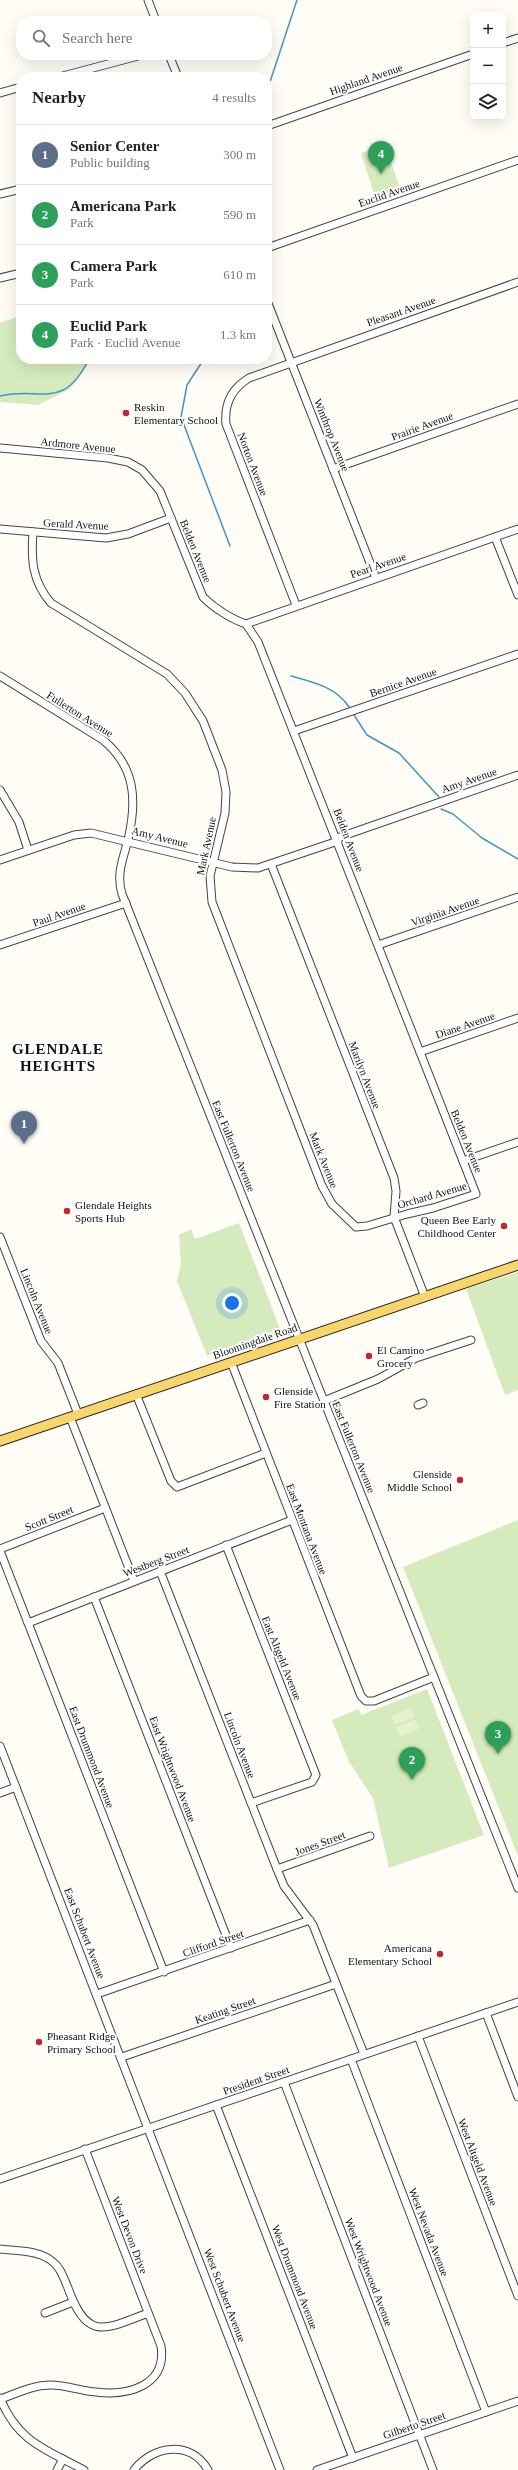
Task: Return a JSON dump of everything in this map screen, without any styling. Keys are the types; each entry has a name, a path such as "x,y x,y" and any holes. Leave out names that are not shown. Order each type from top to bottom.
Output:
{"main road":[{"name":"Bloomingdale Road","path":"0,1440 518,1265"}],"street":[{"path":"148,0 154,16"},
{"path":"506,42 518,38"},
{"name":"Highland Avenue","path":"272,124 470,55"},
{"path":"78,72 123,60"},
{"path":"171,60 176,72"},
{"path":"0,93 16,88"},
{"name":"Euclid Avenue","path":"272,246 518,160"},
{"path":"0,194 16,190"},
{"path":"0,278 16,273"},
{"name":"Pleasant Avenue","path":"291,362 518,282"},
{"name":"Winthrop Avenue","path":"272,314 376,578"},
{"name":"Norton Avenue","path":"291,362 241,383 231,394 225,415 228,430 296,605"},
{"name":"Prairie Avenue","path":"333,469 518,404"},
{"name":"Ardmore Avenue","path":"0,448 108,458 133,464 152,480 160,491 171,518"},
{"name":"Gerald Avenue","path":"0,529 106,538 128,534 171,518"},
{"name":"Belden Avenue","path":"171,518 203,597 218,609 246,624 264,654 476,1194"},
{"name":"Pearl Avenue","path":"246,624 296,605 518,529"},
{"name":"Mark Avenue","path":"33,532 31,558 34,573 39,586 51,603 166,674 185,693 203,721 222,770 226,792 225,813 213,862 210,882 212,902 326,1195 339,1212 356,1227 367,1226 394,1217"},
{"path":"495,537 518,595"},
{"name":"Bernice Avenue","path":"294,731 518,654"},
{"name":"Fullerton Avenue","path":"0,676 94,734 117,754 128,770 134,792 133,814 119,878 126,903"},
{"name":"Amy Avenue","path":"0,860 83,833 100,834 128,840 243,869 271,864 518,775"},
{"path":"0,790 16,817 28,850"},
{"name":"Marilyn Avenue","path":"271,864 394,1178 396,1191 394,1217 425,1296"},
{"name":"Virginia Avenue","path":"378,945 518,897"},
{"name":"Paul Avenue","path":"0,945 126,903"},
{"name":"East Fullerton Avenue","path":"126,903 298,1339 518,1888"},
{"name":"Diane Avenue","path":"420,1052 518,1018"},
{"path":"463,1161 518,1142"},
{"name":"Orchard Avenue","path":"394,1217 433,1208 476,1194"},
{"name":"Lincoln Avenue","path":"0,1237 41,1341 58,1363 105,1508 134,1581"},
{"path":"324,1401 378,1378 416,1358 471,1340"},
{"name":"East Montana Avenue","path":"231,1362 361,1696 366,1701 374,1701 434,1677"},
{"path":"136,1394 171,1481 177,1487 266,1453"},
{"name":"Scott Street","path":"0,1550 105,1508"},
{"name":"Westberg Street","path":"28,1623 292,1520"},
{"name":"East Altgeld Avenue","path":"226,1545 316,1773 316,1778 312,1782 251,1803"},
{"name":"East Drummond Avenue","path":"0,1550 164,1972"},
{"name":"Lincoln Avenue","path":"160,1571 284,1886 310,1920"},
{"name":"East Wrightwood Avenue","path":"94,1597 231,1948"},
{"name":"East Schubert Avenue","path":"0,1746 150,2128"},
{"path":"0,1793 16,1787"},
{"name":"Jones Street","path":"277,1869 370,1836"},
{"path":"310,1920 364,2054"},
{"name":"Clifford Street","path":"97,1994 164,1972 310,1920"},
{"name":"Keating Street","path":"122,2057 336,1984"},
{"name":"President Street","path":"0,2179 518,2002"},
{"path":"486,2013 518,2097"},
{"name":"West Altgeld Avenue","path":"418,2036 518,2296"},
{"name":"West Nevada Avenue","path":"350,2059 486,2412"},
{"name":"West Wrightwood Avenue","path":"284,2082 433,2470"},
{"name":"West Drummond Avenue","path":"216,2105 352,2458"},
{"name":"West Schubert Avenue","path":"150,2128 280,2470"},
{"name":"West Devon Drive","path":"0,2398 31,2388 49,2385 107,2393 123,2392 142,2386 153,2378 161,2362 161,2346 85,2150"},
{"path":"0,2249 37,2254 53,2261 63,2275 73,2302 83,2319 92,2325 103,2328 117,2326 148,2314"},
{"path":"45,2313 73,2302"},
{"path":"0,2398 12,2422 30,2441 84,2470"},
{"name":"Gilberto Street","path":"317,2470 518,2401"},
{"path":"134,2470 149,2456 160,2450 173,2448 195,2455 208,2470"},
{"path":"57,2470 63,2459"}],"green space":[{"path":"385,145 402,194 377,203 361,153"},
{"path":"16,317 16,364 88,364 70,389 38,405 0,402 0,323"},
{"path":"239,1223 281,1331 207,1356 177,1281 181,1264 179,1235 191,1229 195,1239"},
{"path":"518,1272 518,1390 505,1395 466,1289"},
{"path":"518,1520 518,1856 403,1567"},
{"path":"427,1689 484,1835 389,1868 373,1798 349,1762 332,1720 359,1709 361,1715"},
{"path":"411,1708 414,1717 395,1725 392,1716"},
{"path":"415,1720 419,1729 400,1736 396,1727"}],"waterway":[{"path":"272,76 297,0"},
{"path":"0,396 14,394 50,394 60,391 70,386 86,364"},
{"path":"201,364 187,385 181,417 230,546"},
{"path":"291,676 316,683 331,690 344,700 349,707"},
{"path":"354,715 367,735 399,753 439,797"},
{"path":"441,809 453,814 482,838 518,859"}],"place":[{"name":"Euclid Park","path":"381,174"},
{"name":"Reskin Elementary School","path":"126,413"},
{"name":"Senior Center","path":"24,1144"},
{"name":"Glendale Heights Sports Hub","path":"67,1211"},
{"name":"Queen Bee Early Childhood Center","path":"504,1226"},
{"name":"El Camino Grocery","path":"369,1356"},
{"name":"Glenside Fire Station","path":"266,1397"},
{"name":"Glenside Middle School","path":"460,1480"},
{"name":"Camera Park","path":"498,1754"},
{"name":"Americana Park","path":"412,1780"},
{"name":"Americana Elementary School","path":"440,1954"},
{"name":"Pheasant Ridge Primary School","path":"39,2042"}],"district":[{"name":"GLENDALE HEIGHTS","path":"58,1058"}]}
